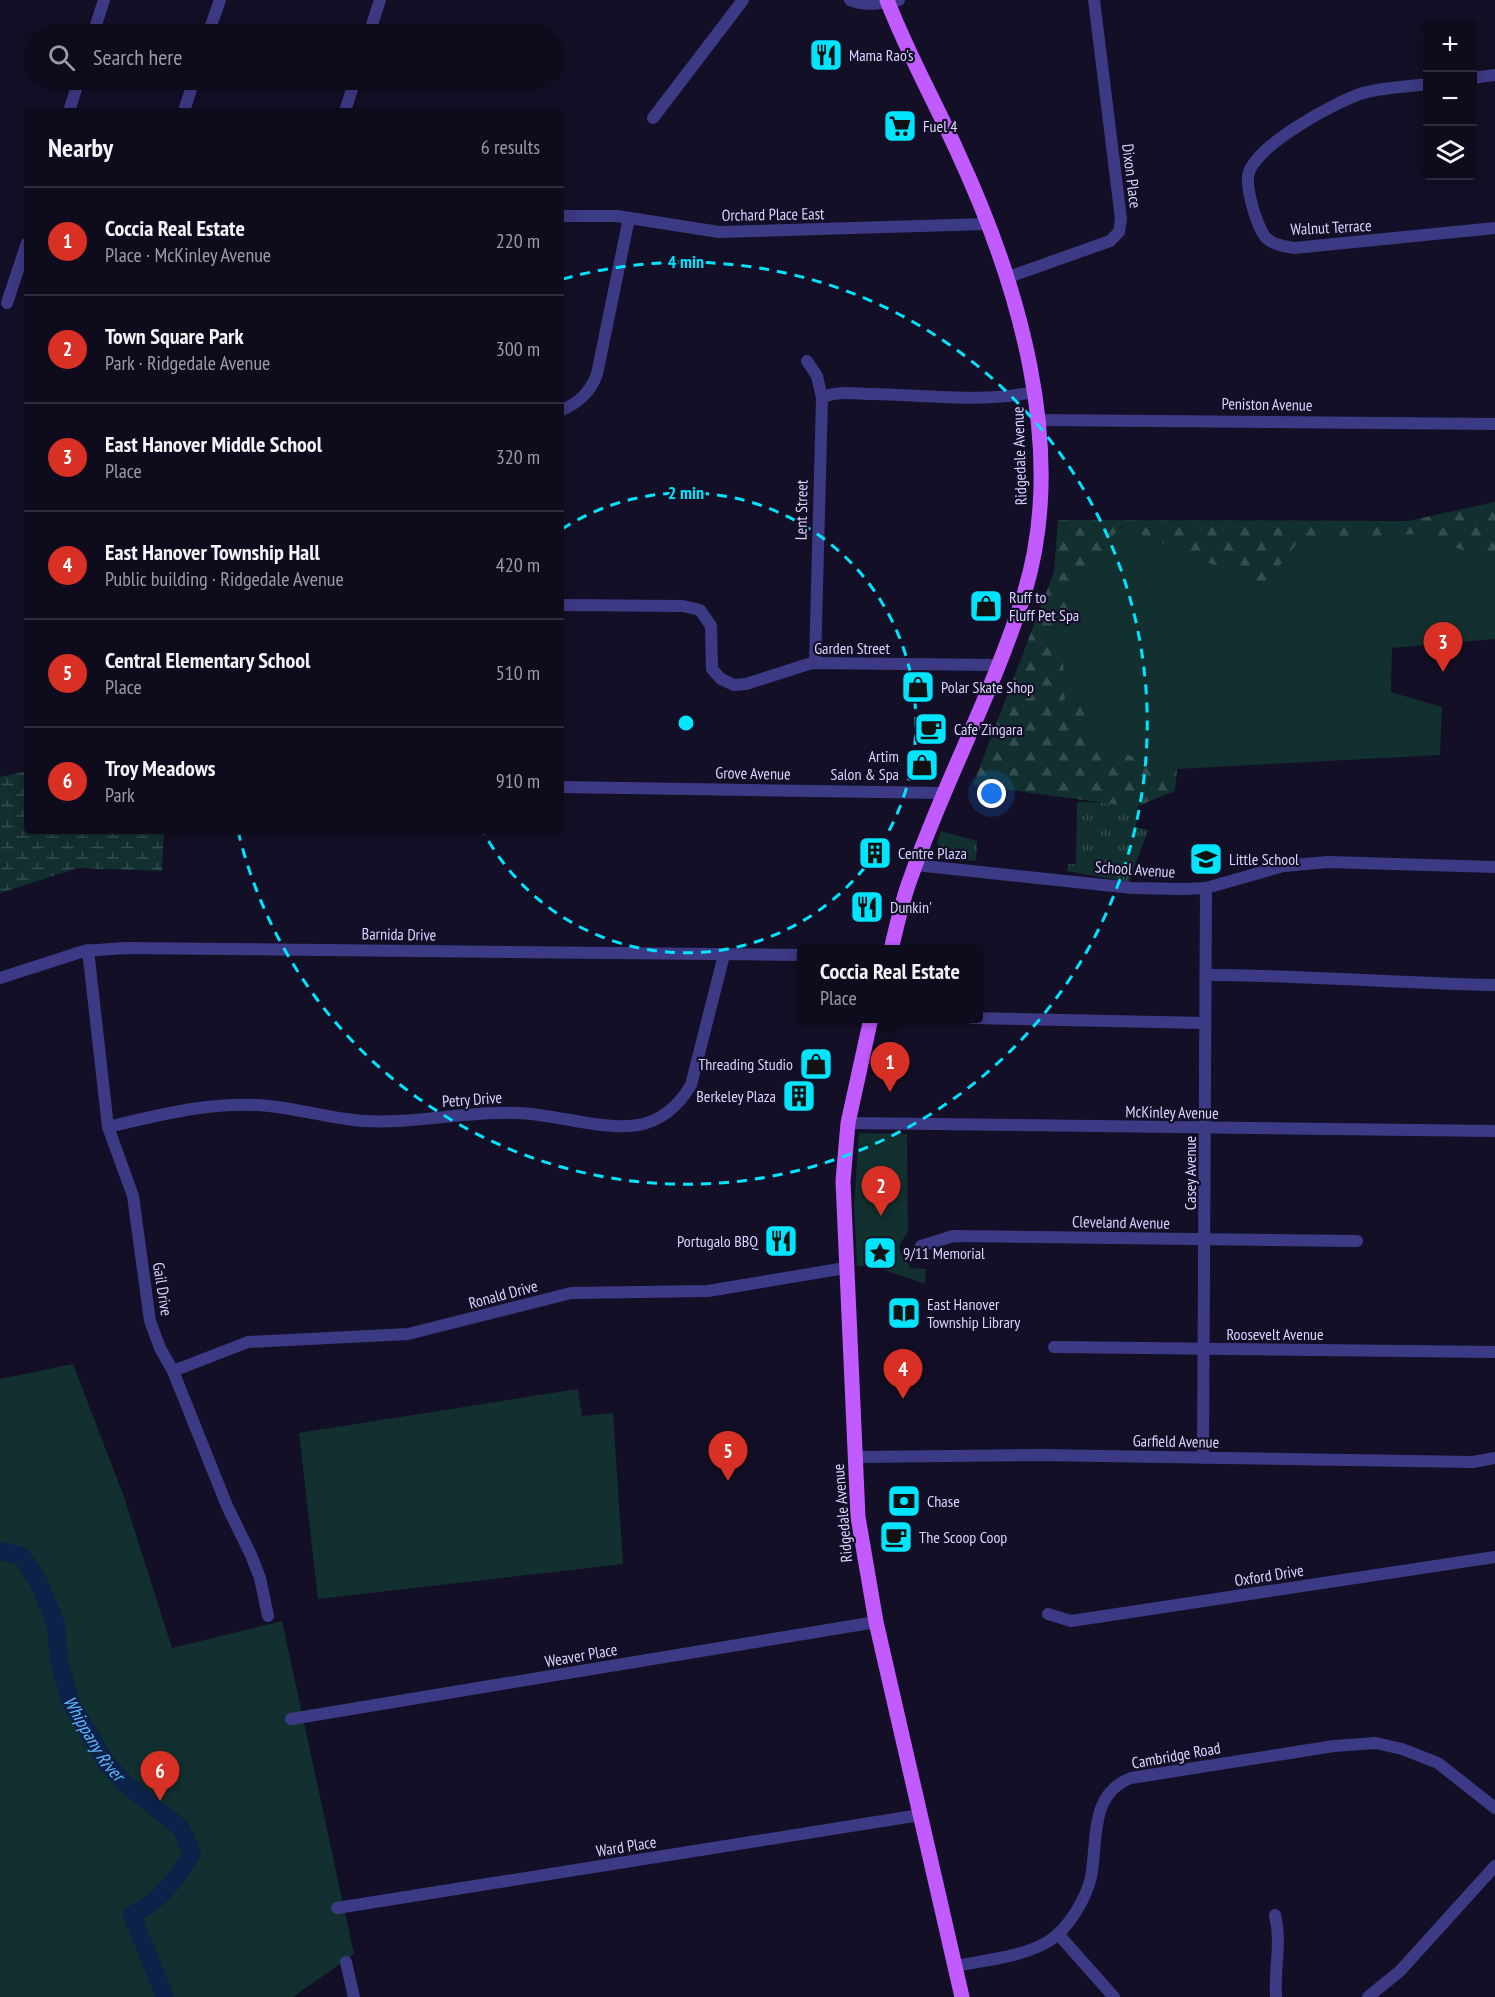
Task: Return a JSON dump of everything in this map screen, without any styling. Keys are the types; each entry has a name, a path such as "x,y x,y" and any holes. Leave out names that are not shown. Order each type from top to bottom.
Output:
{"main road":[{"name":"Ridgedale Avenue","path":"891,1 900,35 958,153 1006,278 1028,352 1038,420 1040,498 1034,550 1025,589 998,665 915,865 892,945"},
{"name":"Ridgedale Avenue","path":"870,1023 848,1123 843,1181 845,1268 858,1517 876,1622 962,1997"}],"street":[{"path":"96,24 104,0"},
{"path":"212,24 220,0"},
{"path":"372,24 380,0"},
{"path":"654,118 743,0"},
{"path":"850,0 859,4 891,1"},
{"name":"Dixon Place","path":"1006,278 1110,241 1119,232 1121,219 1094,0"},
{"path":"1477,77 1495,75"},
{"name":"Walnut Terrace","path":"1423,85 1361,93 1271,145 1257,159 1248,176 1252,206 1261,232 1275,245 1294,248 1345,245 1495,228"},
{"path":"70,108 76,90"},
{"path":"185,108 191,90"},
{"path":"346,108 352,90"},
{"name":"Orchard Place East","path":"564,216 629,218 719,232 986,224"},
{"path":"564,408 578,401 588,391 597,374 629,218"},
{"path":"8,303 24,252"},
{"name":"Lent Street","path":"807,361 817,376 822,398 815,663"},
{"path":"822,398 847,393 972,397 1016,396 1034,393"},
{"name":"Peniston Avenue","path":"1038,420 1495,424"},
{"name":"Garden Street","path":"564,605 694,608 705,614 709,622 710,663 716,675 727,682 746,684 815,663 998,665"},
{"name":"Grove Avenue","path":"564,787 944,793"},
{"name":"School Avenue","path":"915,865 1132,888 1206,888 1283,866 1328,862 1495,867"},
{"name":"Casey Avenue","path":"1203,1458 1207,1129 1206,888"},
{"name":"Barnida Drive","path":"0,978 88,950 126,948 797,955"},
{"name":"Gail Drive","path":"88,950 108,1127 133,1196 150,1321 254,1562 268,1616"},
{"name":"Petry Drive","path":"108,1127 197,1109 234,1105 267,1105 361,1121 415,1120 515,1112 614,1125 640,1125 665,1114 675,1106 691,1085 724,955"},
{"path":"1206,975 1268,975 1407,984 1495,985"},
{"path":"983,1018 1205,1023"},
{"name":"McKinley Avenue","path":"848,1123 1495,1131"},
{"name":"Cleveland Avenue","path":"921,1246 953,1236 1206,1241 1357,1241"},
{"name":"Ronald Drive","path":"173,1371 248,1342 408,1334 571,1293 708,1291 845,1268"},
{"name":"Roosevelt Avenue","path":"1054,1347 1495,1352"},
{"name":"Garfield Avenue","path":"856,1456 1040,1455 1473,1462 1495,1458"},
{"name":"Oxford Drive","path":"1048,1614 1071,1621 1495,1557"},
{"name":"Weaver Place","path":"291,1719 876,1622"},
{"name":"Cambridge Road","path":"956,1966 1037,1947 1058,1934 1076,1910 1089,1882 1102,1803 1113,1787 1131,1778 1334,1746 1376,1743 1402,1749 1438,1763 1495,1808"},
{"name":"Ward Place","path":"337,1908 920,1815"},
{"path":"1368,1997 1400,1971 1495,1866"},
{"path":"1275,1915 1280,1936 1275,1982 1276,1997"},
{"path":"1058,1934 1114,1997"},
{"path":"346,1962 354,1997"}],"green space":[{"path":"1495,502 1495,562 1417,534 1264,586 1120,526 1091,743 1177,769 1175,791 1135,807 973,785 1054,572 1058,520 1408,521"},
{"path":"1120,526 1264,586 1300,539 1417,534 1495,562 1495,639 1392,648 1391,692 1442,707 1440,755 1177,769 1091,744 1083,706 1065,707 1063,657 1043,638 1069,608 1069,599"},
{"path":"24,772 24,834 164,834 162,871 78,868 0,893 0,777"},
{"path":"1077,802 1138,803 1136,827 1148,830 1129,882 1067,871 1068,864 1076,864"},
{"path":"941,831 977,841 976,861 937,858"},
{"path":"859,1133 907,1134 908,1231 899,1246 901,1254 911,1268 926,1269 925,1284 873,1266 857,1266 854,1206"},
{"path":"73,1364 124,1497 172,1648 282,1621 354,1954 293,1997 0,1997 0,1379"},
{"path":"578,1389 582,1416 613,1413 623,1564 318,1599 299,1433"}],"waterway":[{"name":"Whippany River","path":"0,1551 22,1556 39,1583 56,1624 59,1661 71,1703 106,1763 128,1786 181,1828 192,1853 166,1889 151,1903 132,1915 165,1997"}],"place":[{"name":"Mama Rao's","path":"826,55"},
{"name":"Fuel 4","path":"900,126"},
{"name":"Ruff to Fluff Pet Spa","path":"986,606"},
{"name":"East Hanover Middle School","path":"1443,672"},
{"name":"Polar Skate Shop","path":"918,687"},
{"name":"Cafe Zingara","path":"931,729"},
{"name":"Artim Salon & Spa","path":"922,765"},
{"name":"Centre Plaza","path":"875,853"},
{"name":"Little School","path":"1206,859"},
{"name":"Dunkin'","path":"867,907"},
{"name":"Threading Studio","path":"816,1064"},
{"name":"Coccia Real Estate","path":"890,1092"},
{"name":"Berkeley Plaza","path":"799,1096"},
{"name":"Town Square Park","path":"881,1216"},
{"name":"Portugalo BBQ","path":"781,1241"},
{"name":"9/11 Memorial","path":"880,1253"},
{"name":"East Hanover Township Library","path":"904,1313"},
{"name":"East Hanover Township Hall","path":"903,1399"},
{"name":"Central Elementary School","path":"728,1481"},
{"name":"Chase","path":"904,1501"},
{"name":"The Scoop Coop","path":"896,1537"},
{"name":"Troy Meadows","path":"160,1801"}]}
